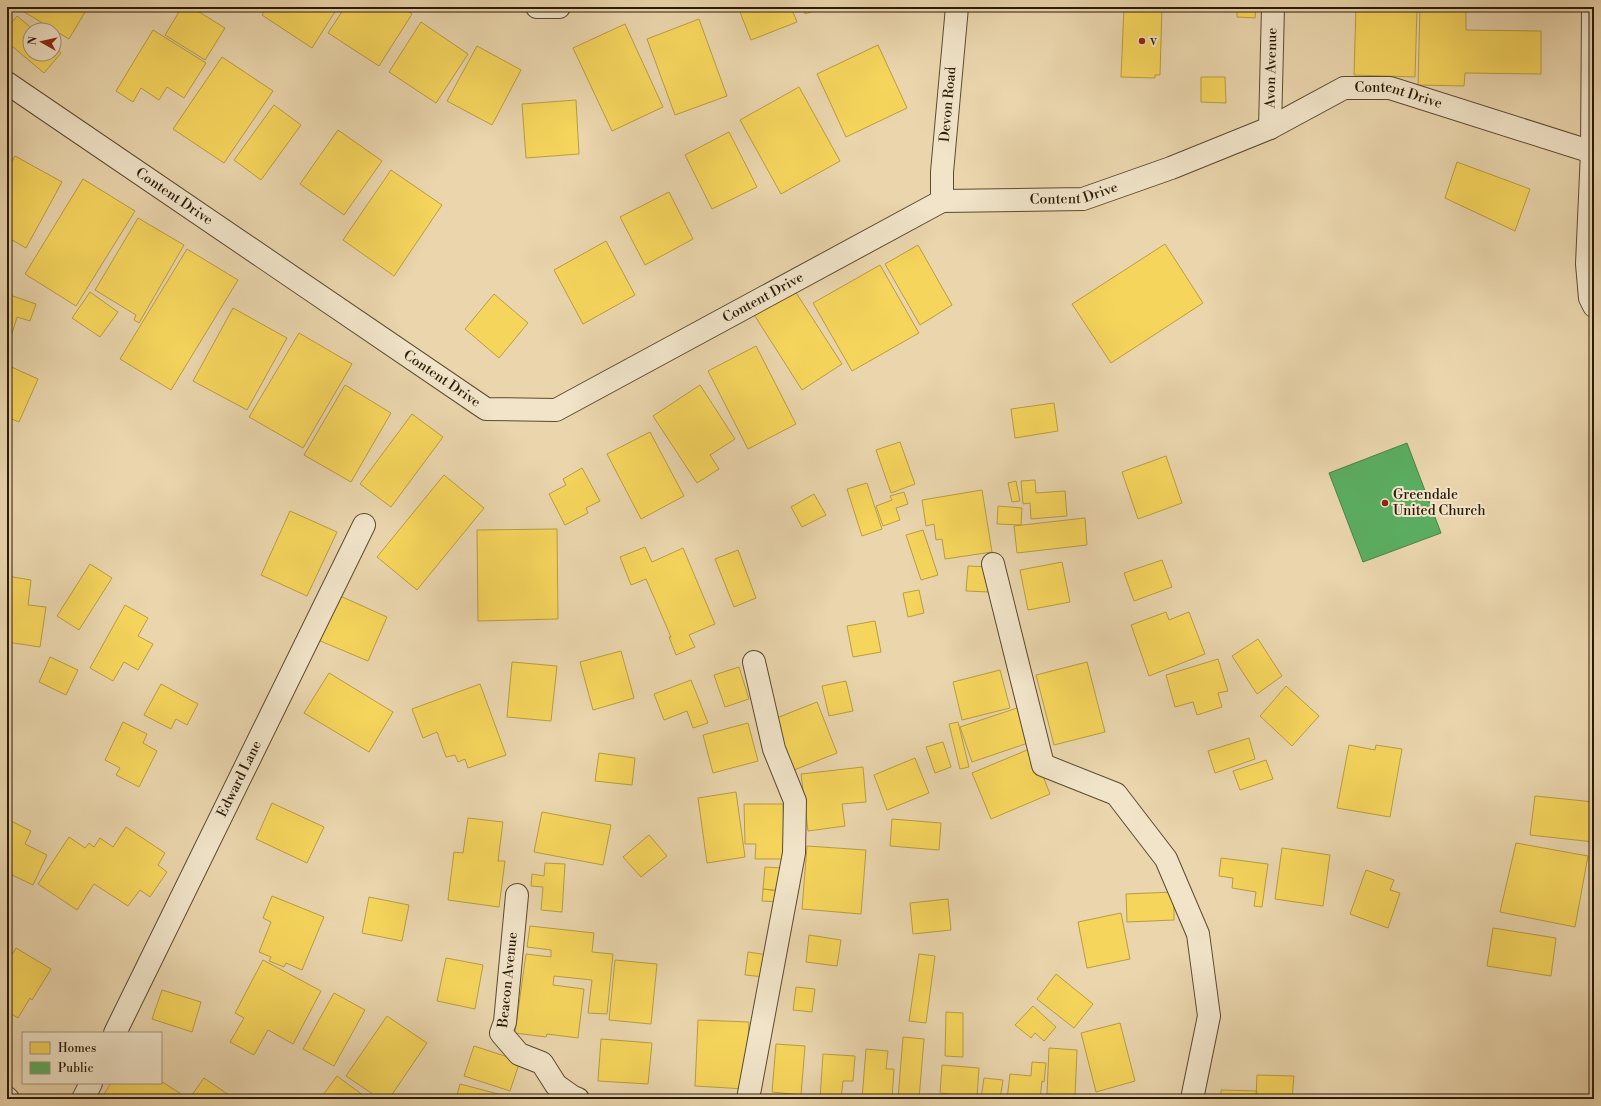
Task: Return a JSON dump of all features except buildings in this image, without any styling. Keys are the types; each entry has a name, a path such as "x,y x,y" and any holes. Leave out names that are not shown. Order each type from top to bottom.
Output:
{"street":[{"path":"537,7 559,7"},
{"name":"Devon Road","path":"942,201 942,172 956,7"},
{"name":"Avon Avenue","path":"1270,128 1273,7"},
{"path":"1593,7 1592,152 1587,264 1590,298 1594,306"},
{"name":"Content Drive","path":"7,83 486,410 556,410 942,201 1083,199 1171,168 1270,128 1344,88 1390,88 1592,152"},
{"name":"Edward Lane","path":"115,1032 364,525"},
{"path":"994,564 1043,765 1116,794 1166,859 1198,934 1209,1016 1192,1099"},
{"path":"748,1099 794,853 795,802 774,749 754,662"},
{"name":"Beacon Avenue","path":"517,895 505,1022 501,1033 519,1054 542,1063 556,1085 578,1099"},
{"path":"83,1099 90,1084"}],"place":[{"name":"v","path":"1142,41"},
{"name":"Greendale United Church","path":"1385,503"}]}
